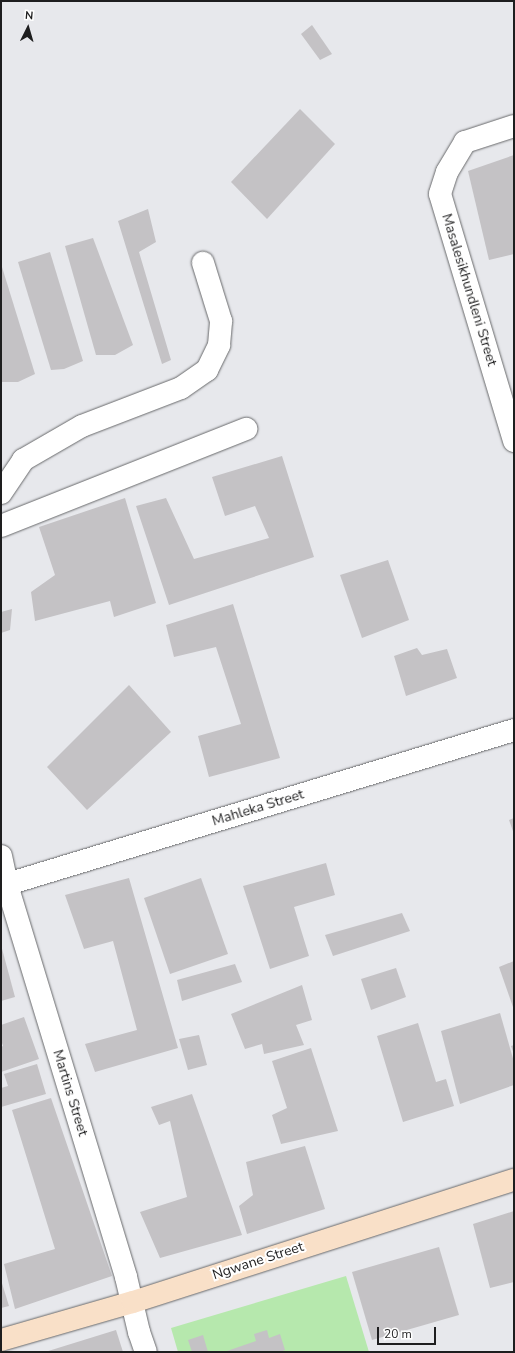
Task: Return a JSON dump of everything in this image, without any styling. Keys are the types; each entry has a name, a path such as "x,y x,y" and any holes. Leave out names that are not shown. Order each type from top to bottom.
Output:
{"main road":[{"name":"Ngwane Street","path":"1,1340 133,1302 158,1292 514,1180"}],"street":[{"name":"Masalesikhundleni Street","path":"514,126 465,142 447,172 440,194 514,441"},
{"path":"1,493 23,460 82,426 181,388 208,370 219,345 221,321 203,263"},
{"path":"1,526 246,429"},
{"name":"Mahleka Street","path":"4,885 514,730"},
{"name":"Martins Street","path":"1,856 4,885 133,1302 139,1332 146,1352"}],"green space":[{"path":"346,1276 369,1352 178,1352 171,1328"}],"building":[{"path":"312,25 332,54 320,60 301,34"},
{"path":"300,109 335,144 267,219 231,182"},
{"path":"514,155 514,254 489,260 468,171"},
{"path":"148,209 156,242 139,252 171,360 162,364 118,221"},
{"path":"93,238 133,345 115,355 96,355 65,246"},
{"path":"50,252 83,361 64,369 51,370 18,262"},
{"path":"1,267 35,374 18,382 1,382"},
{"path":"282,456 314,557 169,605 136,506 166,498 194,559 269,538 255,506 225,516 212,477"},
{"path":"125,498 156,603 114,617 110,601 35,621 31,592 55,575 39,527"},
{"path":"388,560 409,620 362,638 340,575"},
{"path":"233,604 280,758 209,777 198,736 241,724 216,647 174,657 166,625"},
{"path":"12,609 10,630 1,633 1,612"},
{"path":"417,648 422,655 447,649 457,678 406,696 394,656"},
{"path":"129,685 171,732 87,810 47,767"},
{"path":"514,818 514,834 509,820"},
{"path":"326,863 335,895 294,907 309,956 270,969 243,886"},
{"path":"129,878 178,1048 95,1072 85,1044 137,1030 113,941 84,949 65,895"},
{"path":"201,878 228,954 170,974 144,898"},
{"path":"402,913 410,931 333,956 325,935"},
{"path":"1,945 15,997 1,1001"},
{"path":"514,961 514,1010 499,967"},
{"path":"235,964 242,982 182,1001 177,980"},
{"path":"396,968 406,997 371,1010 361,979"},
{"path":"302,985 312,1020 296,1025 304,1045 264,1054 262,1044 245,1049 231,1014"},
{"path":"500,1013 514,1062 514,1085 460,1104 441,1031"},
{"path":"24,1017 39,1059 1,1072 1,1047 3,1046 1,1040 1,1025"},
{"path":"418,1023 436,1082 446,1079 454,1106 403,1122 377,1036"},
{"path":"199,1035 207,1065 188,1070 179,1039"},
{"path":"514,1045 514,1054 511,1046"},
{"path":"311,1048 338,1131 281,1144 272,1115 287,1108 272,1061"},
{"path":"37,1064 46,1094 1,1107 1,1088 8,1086 4,1074"},
{"path":"192,1094 242,1235 160,1258 140,1212 187,1197 170,1121 159,1125 151,1107"},
{"path":"51,1098 112,1276 15,1309 4,1264 55,1249 12,1110"},
{"path":"305,1146 325,1209 247,1234 239,1206 253,1195 246,1162"},
{"path":"514,1211 514,1282 490,1288 473,1224"},
{"path":"439,1247 459,1315 372,1340 352,1272"},
{"path":"1,1280 9,1306 1,1308"},
{"path":"116,1330 123,1352 45,1352"},
{"path":"267,1330 269,1338 280,1334 285,1350 280,1352 224,1352 256,1341 254,1334"},
{"path":"203,1335 208,1352 192,1352 188,1340"}]}
